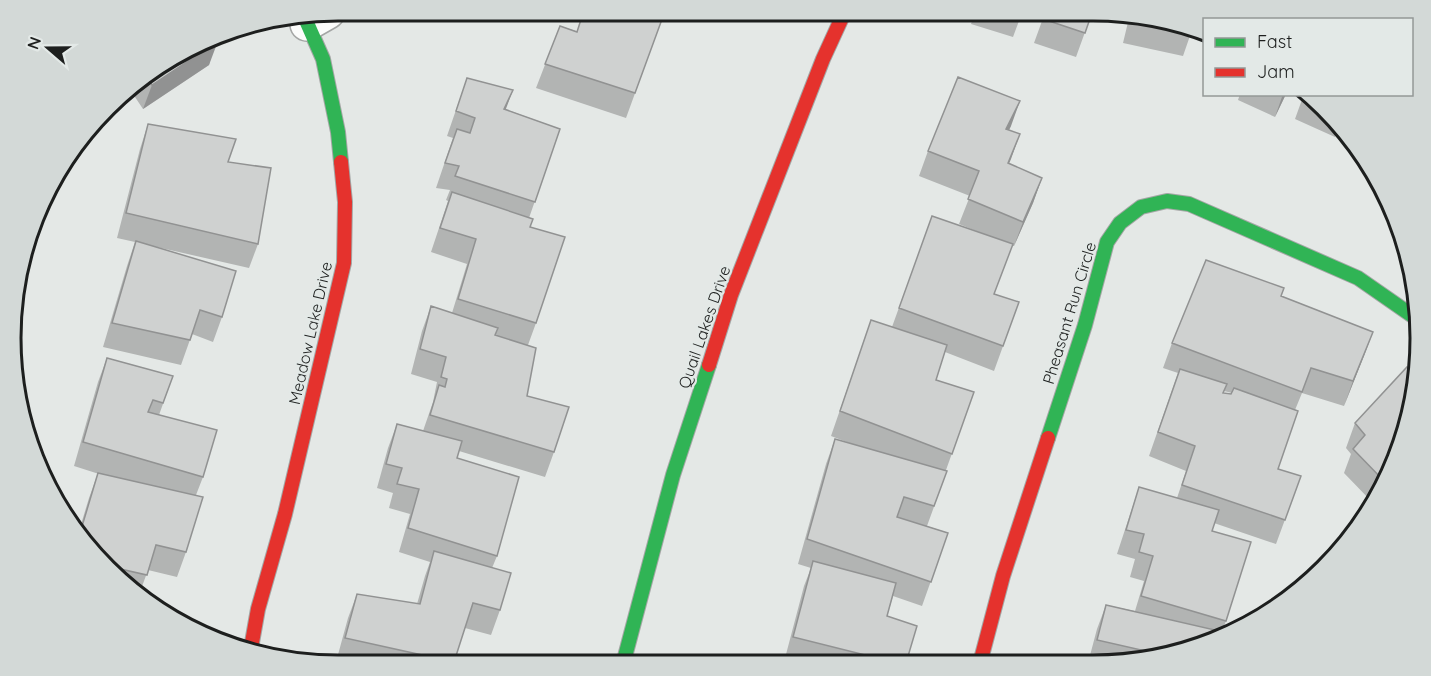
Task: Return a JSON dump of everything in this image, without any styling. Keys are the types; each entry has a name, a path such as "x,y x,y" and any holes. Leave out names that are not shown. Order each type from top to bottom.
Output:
{"street":[{"name":"Quail Lakes Drive","path":"625,655 673,475 731,295 840,21"},
{"name":"Meadow Lake Drive","path":"252,643 258,609 285,514 344,263 345,202 338,132 314,22"},
{"name":"Pheasant Run Circle","path":"982,655 1003,576 1085,325 1107,242 1120,223 1141,207 1167,201 1189,204 1358,278 1409,312"}],"building":[{"path":"580,21 661,21 635,93 545,64 560,26 577,32"},
{"path":"1049,21 1089,21 1085,33"},
{"path":"200,53 152,85 151,83 162,74"},
{"path":"958,77 1020,101 1006,129 1020,134 1008,163 1042,178 1023,222 968,199 979,171 928,151"},
{"path":"467,78 513,90 504,109 560,129 535,202 455,176 459,166 445,163 457,129 470,133 475,118 456,111"},
{"path":"148,124 236,139 228,162 271,168 258,244 126,213"},
{"path":"452,192 533,219 530,227 565,237 536,323 458,299 476,239 440,228"},
{"path":"932,216 1013,244 994,294 1019,302 1003,346 899,308"},
{"path":"136,241 236,271 222,317 200,310 190,340 112,323"},
{"path":"1206,260 1284,288 1281,296 1373,332 1353,381 1311,368 1302,392 1172,343"},
{"path":"431,306 498,328 495,335 536,348 527,396 569,407 554,452 430,415 439,385 445,387 447,379 441,377 446,357 420,349"},
{"path":"871,320 947,345 936,380 974,392 952,454 840,411"},
{"path":"107,358 173,376 163,403 153,400 148,412 217,430 203,477 83,442"},
{"path":"1407,367 1404,400 1399,420 1378,475 1353,449 1365,435 1355,423"},
{"path":"1180,369 1227,384 1223,393 1231,394 1234,388 1298,411 1278,469 1301,476 1285,520 1182,485 1195,446 1158,432"},
{"path":"397,424 462,441 457,458 519,477 497,556 408,528 419,489 397,484 402,468 386,464"},
{"path":"835,439 947,471 934,506 904,497 897,517 948,533 931,582 807,539"},
{"path":"98,473 203,497 186,552 156,545 147,575 122,569 82,525"},
{"path":"1139,487 1219,510 1212,531 1251,542 1226,621 1141,596 1153,556 1139,552 1144,534 1126,530"},
{"path":"434,551 511,573 500,610 473,603 456,655 422,655 345,638 357,594 420,604"},
{"path":"813,561 896,583 887,616 917,626 908,655 865,655 793,637"},
{"path":"1106,605 1216,630 1175,644 1144,651 1097,640"}],"traffic: fast":[{"path":"307,23 323,59 338,132 341,162"},
{"path":"1048,438 1085,325 1107,242 1120,223 1141,207 1167,201 1189,204 1358,278 1409,313"},
{"path":"625,655 673,475 709,365"}],"traffic: jam":[{"path":"709,365 731,295 823,59 840,21"},
{"path":"252,643 258,609 285,514 344,263 345,202 341,162"},
{"path":"982,655 1003,576 1048,438"}]}
